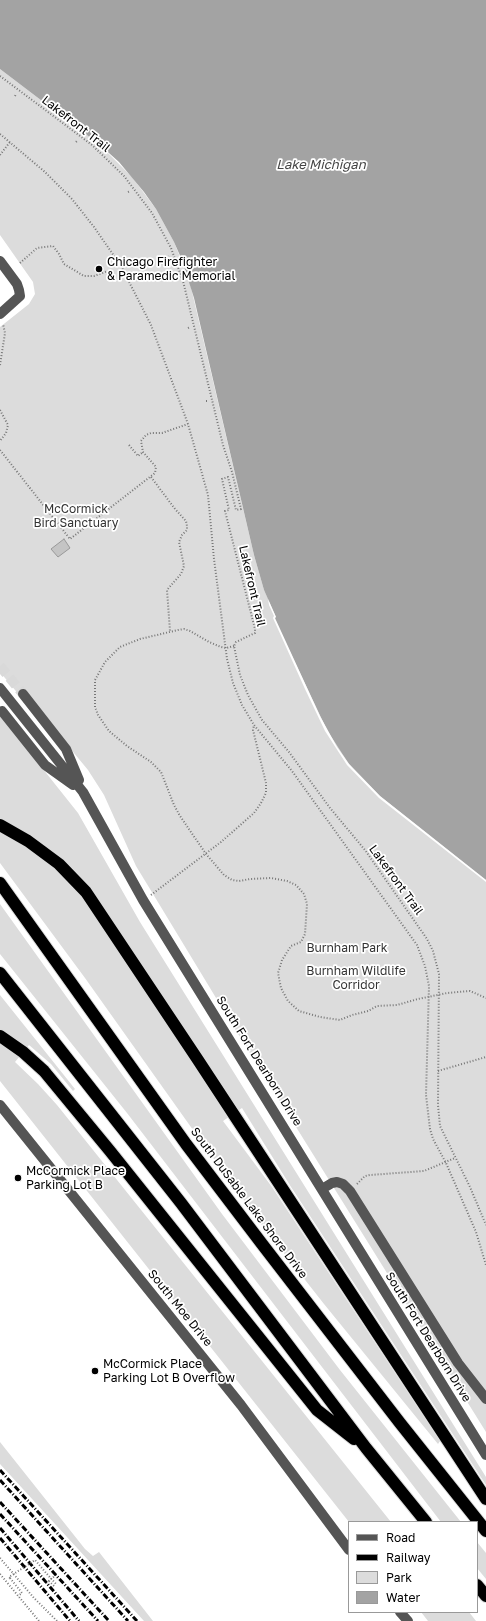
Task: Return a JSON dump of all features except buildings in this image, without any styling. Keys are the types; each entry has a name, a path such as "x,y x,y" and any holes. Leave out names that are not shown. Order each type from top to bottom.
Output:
{"highway":[{"path":"0,825 28,841 59,864 86,892 486,1499"},
{"name":"South DuSable Lake Shore Drive","path":"0,883 186,1144 353,1362 486,1530"},
{"path":"0,973 181,1203 366,1448 425,1521"},
{"path":"0,1036 23,1052 44,1071 106,1146 317,1410 366,1448"},
{"path":"478,1586 486,1596"}],"street":[{"path":"0,261 17,284 20,296 0,314"},
{"name":"South Fort Dearborn Drive","path":"0,688 83,792 143,900 486,1455"},
{"path":"23,694 66,749 83,792"},
{"path":"2,711 45,765 83,792"},
{"name":"South Moe Drive","path":"0,1105 241,1405 348,1549"},
{"path":"322,1189 332,1183 337,1182 343,1184 350,1191 458,1363 486,1399"},
{"path":"401,1613 408,1621"}],"path":[{"name":"Lakefront Trail","path":"0,76 92,145 124,176 152,213 171,248 183,281 223,445 232,472 241,509 236,510 228,478 222,479 229,510 225,511 255,629 255,633 236,642 234,646 240,675 248,695 262,720 289,752 330,808 365,850 427,939 433,951 439,974 438,1105 440,1126 470,1187 486,1225"},
{"name":"Lakefront Trail","path":"0,134 44,172 72,199 122,266 151,325 188,424 208,495 214,565 227,658 233,683 242,705 254,725 292,771 417,945 425,966 429,986 426,1095 427,1115 433,1139 446,1163 476,1232 486,1265"},
{"path":"0,155 10,142"},
{"path":"20,263 37,248 53,246 64,264 84,276 94,276 108,271"},
{"path":"0,321 3,325 5,333 0,364"},
{"path":"0,410 8,425 6,433 0,441"},
{"path":"0,450 70,539 155,473 156,467 143,452 141,441 146,435 152,432 162,433 188,424"},
{"path":"129,444 138,456 143,452"},
{"path":"151,476 175,509 186,521 187,526 187,530 182,535 179,542 184,566 181,574 166,590 170,631"},
{"path":"234,646 226,648 210,642 190,631 178,630 170,631 120,647 105,662 95,680 95,707 98,715 109,731 127,746 151,762 161,772 174,805 206,854 224,875 232,880 239,881 271,878 287,881 296,885 304,894 306,904 305,934 301,942 291,946 282,960 278,974 281,988 288,1002 299,1011 320,1018 340,1020 368,1011 377,1006 398,1005 439,995 470,991 486,998"},
{"path":"143,900 161,889 206,854 254,813 266,793 266,783 252,730 254,725"},
{"path":"438,1071 486,1057"},
{"path":"350,1191 365,1176 424,1171 455,1158"},
{"path":"0,1558 34,1598 57,1621"},
{"path":"18,1596 22,1593 8,1577 35,1560 55,1585"},
{"path":"0,1574 39,1621"},
{"path":"46,1583 56,1575"}],"green space":[{"name":"Burnham Park","path":"0,69 100,145 132,177 156,209 174,242 189,279 254,555 264,590 349,764 486,880 486,1432 230,1021 136,866 104,795 88,770 69,747 20,696 0,672 0,327 29,304 35,294 33,282 0,235"},
{"path":"0,715 78,813 140,922 486,1477 486,1485 291,1187 242,1108 223,1121 272,1187 440,1441 438,1444 258,1220 85,978 0,863"},
{"path":"0,904 222,1214 340,1370 460,1521 440,1521 127,1113 0,954"},
{"path":"0,995 75,1089 73,1091 51,1064 29,1045 15,1062 57,1105 390,1521 348,1521 0,1081"},
{"path":"0,1442 85,1549 93,1556 99,1552 153,1621 144,1621 0,1464"},
{"path":"478,1543 486,1553 486,1579 478,1569"},
{"path":"422,1613 470,1613 476,1621 428,1621"}],"water":[{"name":"Lake Michigan","path":"0,0 486,0 486,880 380,796 349,764 327,730 274,618 276,617 264,590 254,555 194,298 182,260 174,242 156,209 119,162 100,145 0,69"}],"pier":[{"path":"268,599 276,617 275,618 320,716 337,747 349,764 380,796 486,880 486,882 379,798 347,765 325,731 305,689 273,618 274,616"}],"tunnel":[{"path":"0,666 23,694"}],"railway":[{"path":"0,1470 137,1621"},
{"path":"0,1480 128,1621"},
{"path":"0,1502 109,1621"},
{"path":"0,1514 98,1621"},
{"path":"0,1528 79,1621"},
{"path":"0,1538 70,1621"}],"place":[{"name":"Chicago Firefighter & Paramedic Memorial","path":"99,269"},
{"name":"McCormick Place Parking Lot B","path":"18,1178"},
{"name":"McCormick Place Parking Lot B Overflow","path":"95,1371"}],"park label":[{"name":"McCormick Bird Sanctuary","path":"76,516"},
{"name":"Burnham Wildlife Corridor","path":"356,978"}]}
